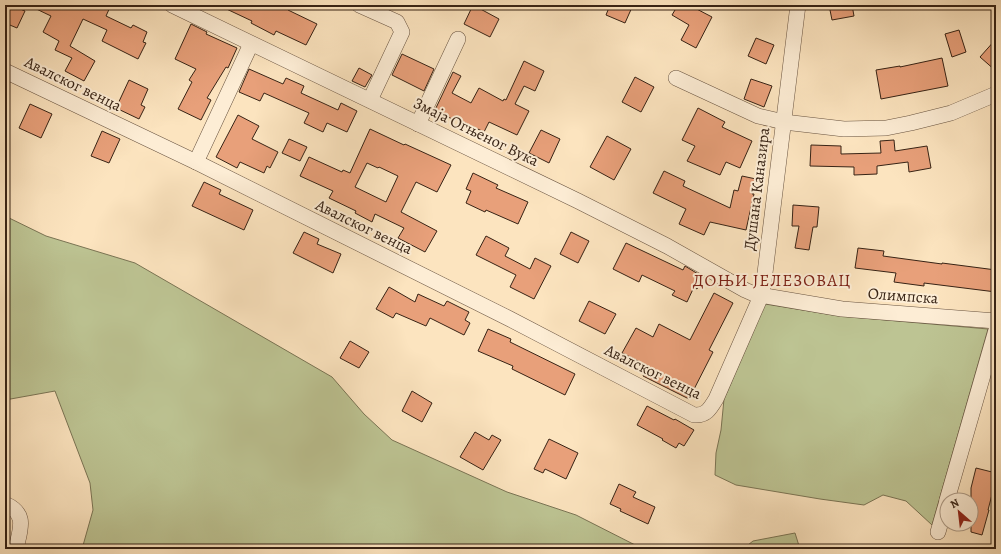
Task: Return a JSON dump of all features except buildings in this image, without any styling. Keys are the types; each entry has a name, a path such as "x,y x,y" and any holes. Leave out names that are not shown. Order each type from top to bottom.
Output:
{"street":[{"path":"359,5 397,22 402,32 370,100"},
{"name":"Душана Каназира","path":"706,413 716,399 761,296 798,5"},
{"name":"Змаја Огњеног Вука","path":"178,6 251,44 578,201 667,246 745,290 761,296"},
{"path":"418,124 458,39"},
{"path":"196,162 251,44"},
{"name":"Авалског венца","path":"5,71 196,162 510,319 694,415 706,413"},
{"path":"676,78 758,116 784,122 844,129 886,128 911,123 951,113 996,94"},
{"name":"Олимпска","path":"761,296 842,309 996,320"},
{"path":"950,492 996,330"},
{"path":"5,504 16,510 21,518 16,549"}],"green space":[{"path":"5,216 46,236 135,263 332,377 364,414 392,440 507,492 576,515 643,549 82,549 93,510 90,483 55,391 5,400"},
{"path":"765,304 840,316 988,329 941,492 939,492 939,500 932,525 906,501 883,495 864,505 736,485 715,475 716,453 721,430 724,399"},
{"path":"795,533 800,549 743,549 753,541"}],"district":[{"name":"ДОЊИ ЈЕЛЕЗОВАЦ","path":"772,280"}]}
